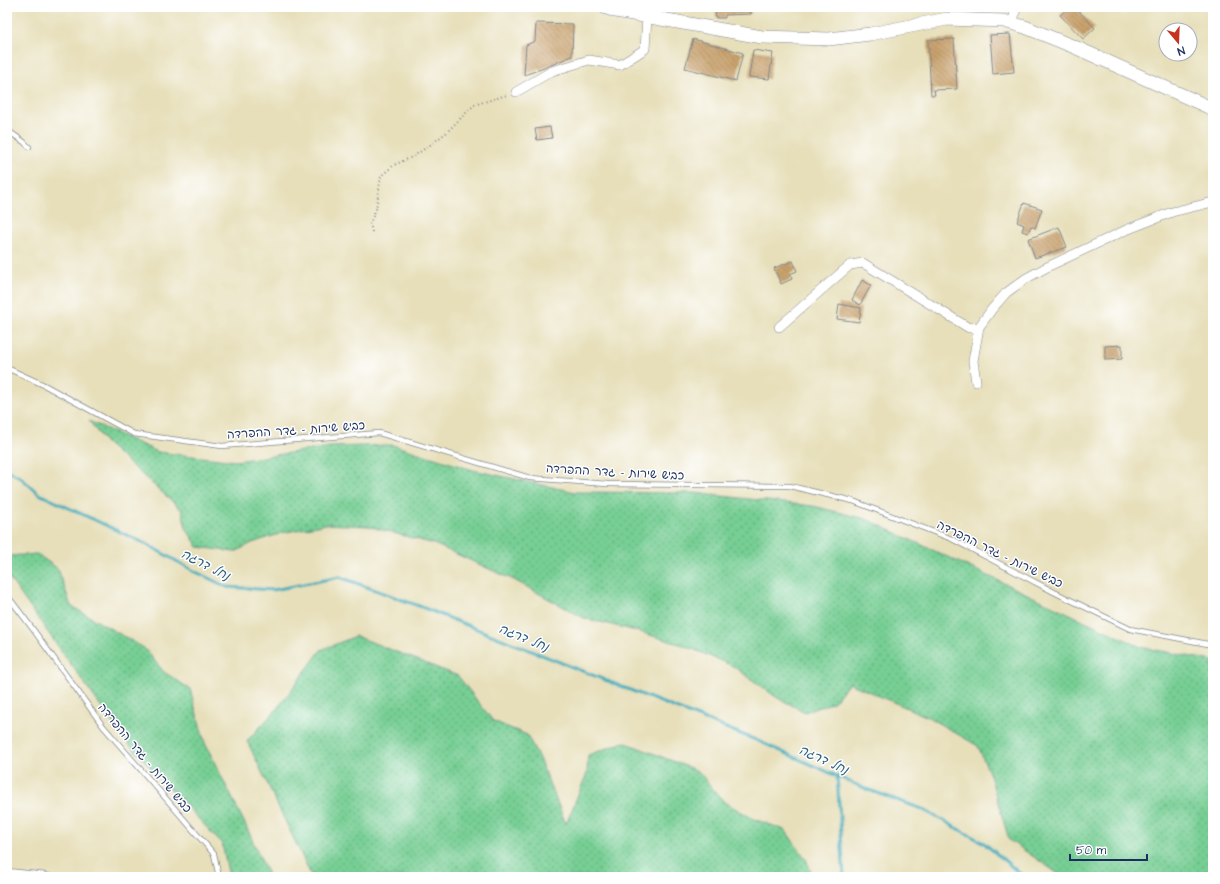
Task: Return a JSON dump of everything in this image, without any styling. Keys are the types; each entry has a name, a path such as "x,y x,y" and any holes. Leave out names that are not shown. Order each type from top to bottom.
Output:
{"street":[{"path":"1013,23 1015,12 1018,7"},
{"path":"613,8 647,17 762,37 829,39 870,34 947,19 1004,20 1077,48 1213,109"},
{"path":"516,92 552,71 589,60 620,64 645,49 647,17"},
{"path":"976,382 974,361 979,327 1006,293 1025,279 1047,267 1126,230 1172,212 1213,202"},
{"path":"779,327 850,265 863,263 969,328 979,327"}],"lane":[{"path":"7,130 29,147"},
{"name":"כביש שירות - גדר ההפרדה","path":"7,368 44,385 134,434 222,446 379,433 530,478 607,484 790,486 853,500 952,539 1054,592 1130,629 1213,645"},
{"name":"כביש שירות - גדר ההפרדה","path":"7,595 103,726 214,854 219,877"},
{"path":"7,871 46,874 52,877"}],"path":[{"path":"372,232 370,224 376,209 381,176 394,165 412,157 446,133 474,105 516,92"}],"green space":[{"path":"89,421 158,452 236,461 330,447 393,445 473,470 575,492 694,493 813,506 866,519 1141,647 1213,661 1213,877 1063,877 1009,840 990,775 978,746 928,717 849,683 834,702 805,712 776,697 733,666 683,645 640,632 584,618 516,581 434,544 368,526 326,524 282,533 252,543 235,552 198,547 186,528 182,510 106,443"},
{"path":"37,554 58,569 71,606 144,648 164,672 190,689 205,743 246,826 269,877 229,877 222,844 125,740 7,575 7,556"},
{"path":"356,636 458,676 493,721 527,735 538,756 566,824 587,773 588,755 624,742 698,771 724,802 754,819 785,830 806,859 813,877 312,877 247,741 277,709 321,650"}],"building":[{"path":"715,7 750,7 751,14 725,15 725,18 716,18"},
{"path":"1069,7 1075,7 1095,28 1083,39 1060,15"},
{"path":"536,23 573,24 572,56 524,75 526,45 535,41"},
{"path":"1010,34 1014,72 993,74 990,35"},
{"path":"693,39 743,53 736,81 685,68"},
{"path":"954,39 957,89 934,90 935,95 931,95 928,40"},
{"path":"753,50 773,53 769,79 749,77"},
{"path":"550,127 552,138 537,140 535,129"},
{"path":"1024,203 1042,209 1035,228 1031,226 1028,233 1022,231 1024,225 1017,222"},
{"path":"1059,227 1067,247 1035,258 1028,239"},
{"path":"793,261 797,271 790,274 792,279 781,284 774,268"},
{"path":"862,280 871,285 860,305 852,300"},
{"path":"839,304 861,308 859,322 837,319"},
{"path":"1122,345 1122,359 1105,360 1105,346"}],"waterway":[{"name":"נחל דרגה","path":"7,470 20,477 39,494 146,544 196,572 227,587 273,590 340,577 419,606 756,740 866,789 922,809 984,843 1024,877"},
{"path":"837,776 844,877"}]}
